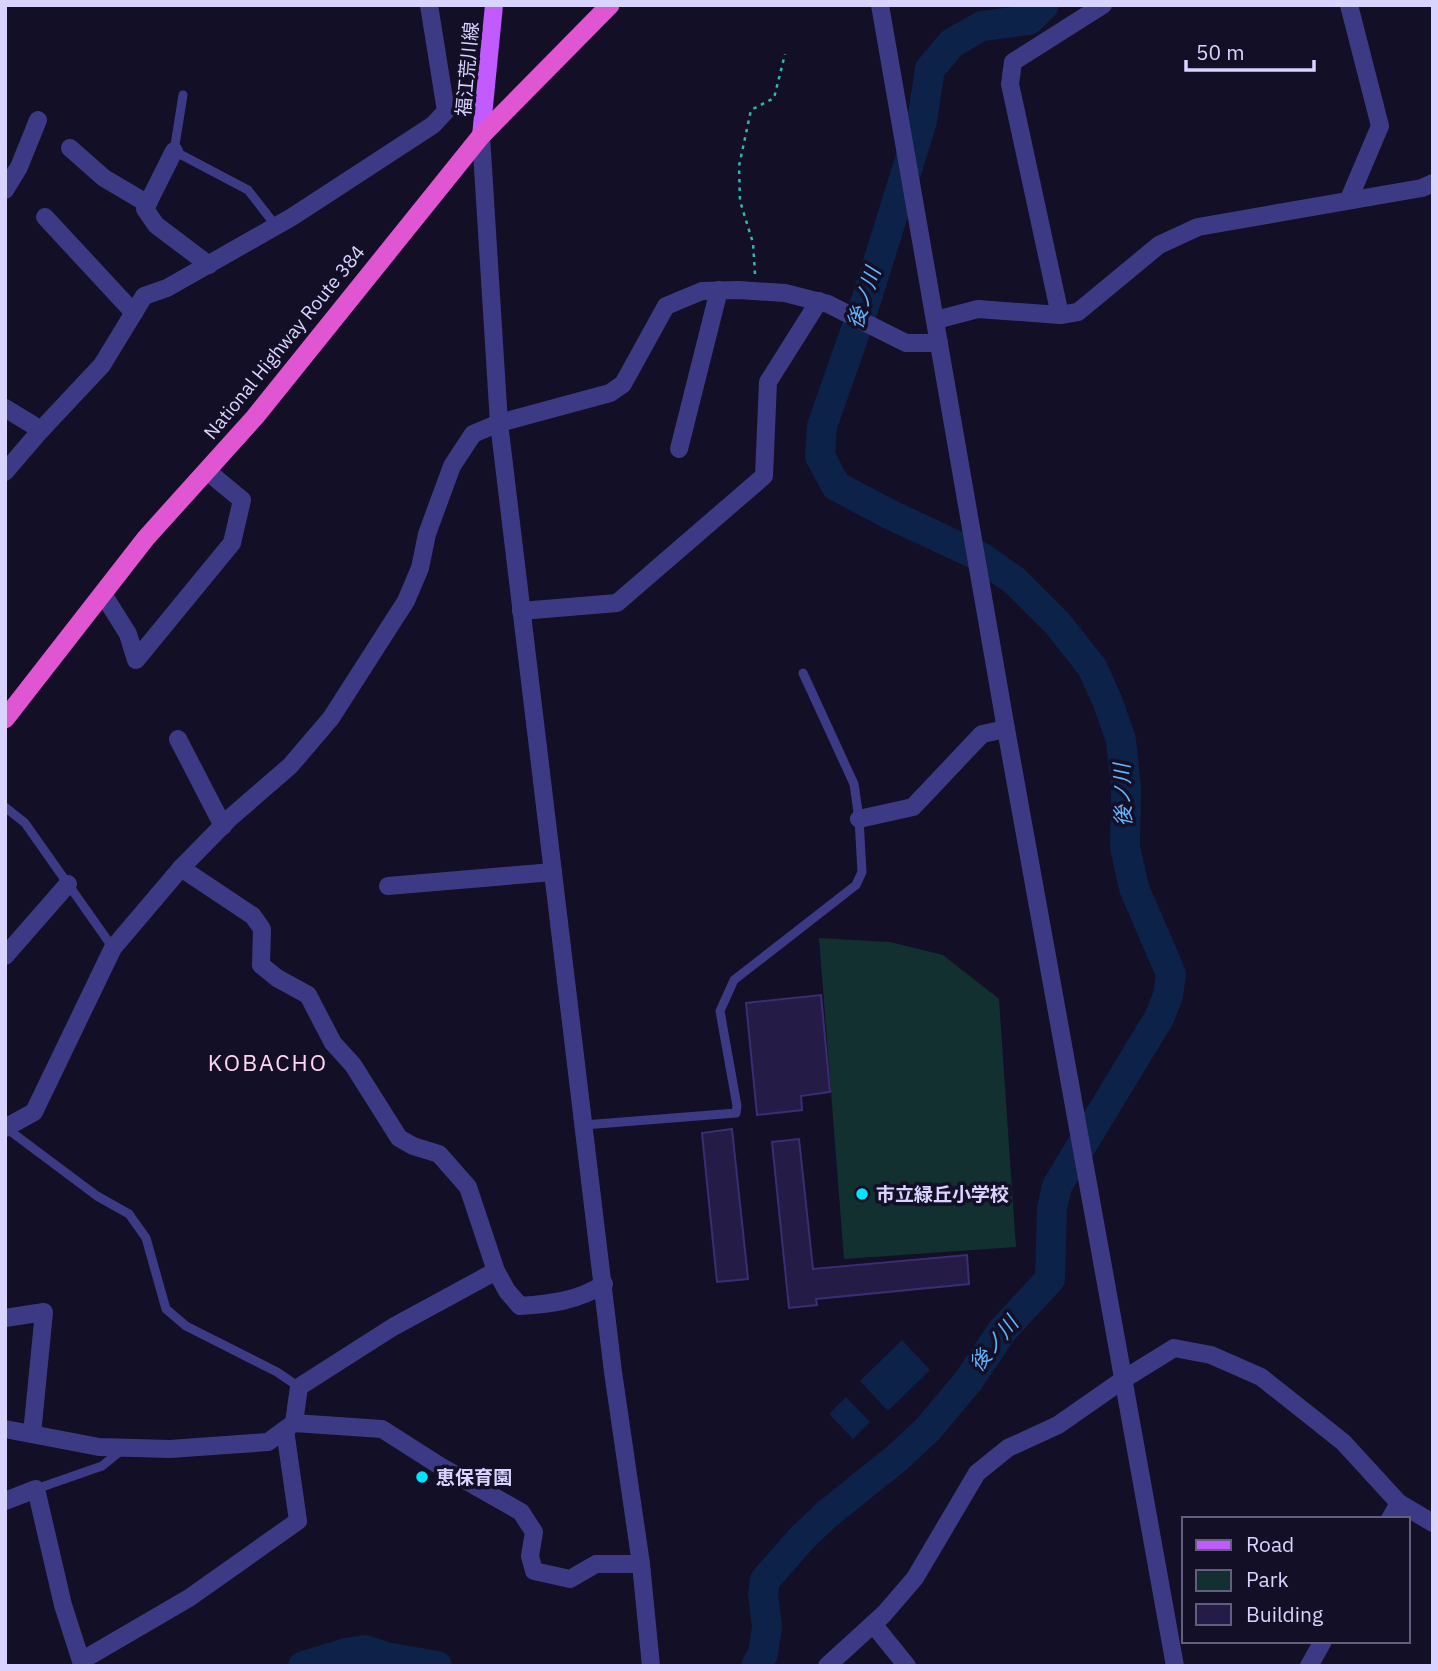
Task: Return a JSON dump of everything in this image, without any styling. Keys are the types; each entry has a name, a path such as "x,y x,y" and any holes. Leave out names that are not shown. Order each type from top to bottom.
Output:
{"highway":[{"name":"National Highway Route 384","path":"5,719 146,538 255,417 481,136 610,5"}],"main road":[{"name":"福江荒川線","path":"481,136 494,5"}],"street":[{"path":"5,472 102,365 144,296 167,288 276,226 433,125 446,111 429,5"},
{"path":"880,5 1006,729 1175,1666"},
{"path":"1060,315 1010,84 1013,61 1103,5"},
{"path":"1349,5 1380,126 1349,199"},
{"path":"5,190 19,167 38,120"},
{"path":"481,136 499,423 613,1372 641,1564 651,1666"},
{"path":"70,148 104,178 148,204"},
{"path":"174,151 145,209 156,225 209,265"},
{"path":"936,320 978,309 1060,315 1077,312 1159,245 1198,227 1422,188 1433,183"},
{"path":"45,217 134,313"},
{"path":"679,449 719,290"},
{"path":"5,1128 34,1112 113,948 181,868 290,766 331,718 406,601 420,568 427,534 452,466 473,434 499,423 610,393 623,384 666,306 702,291 785,293 819,301 905,343 939,343"},
{"path":"522,611 617,603 764,476 768,383 819,301"},
{"path":"5,408 41,430"},
{"path":"103,594 128,634 136,660 232,543 242,500 207,471"},
{"path":"859,819 913,807 982,734 1006,729"},
{"path":"178,739 223,826"},
{"path":"181,868 253,916 262,929 261,965 277,978 308,995 333,1043 353,1065 399,1138 413,1146 439,1154 468,1187 496,1271 507,1291 520,1306 554,1304 590,1293 604,1284"},
{"path":"388,886 553,872"},
{"path":"5,956 68,884"},
{"path":"5,1501 36,1489 63,1605 82,1663 188,1598 298,1521 290,1427 299,1387 393,1327 496,1271"},
{"path":"5,1318 44,1312 32,1434"},
{"path":"827,1666 873,1624 915,1578 977,1473 1008,1448 1058,1425 1174,1348 1211,1355 1261,1377 1343,1443 1399,1503 1433,1523"},
{"path":"5,1429 99,1447 170,1449 268,1442 290,1427 382,1429 521,1512 534,1532 530,1556 534,1571 570,1579 596,1564 641,1564"},
{"path":"1391,1517 1399,1503"},
{"path":"873,1624 907,1666"},
{"path":"1309,1666 1322,1643"}],"lane":[{"path":"183,95 174,151 248,190 276,226"},
{"path":"584,1125 736,1113 737,1105 720,1011 734,980 856,885 862,872 854,784 803,673"},
{"path":"5,807 25,823 113,948"},
{"path":"5,1128 97,1196 129,1214 146,1238 166,1309 187,1326 277,1372 299,1387"},
{"path":"36,1489 102,1466 125,1448"}],"path":[{"path":"756,291 753,243 740,201 739,166 751,110 774,98 785,54"}],"green space":[{"path":"819,938 890,942 943,955 999,999 1016,1247 844,1259"}],"water":[{"path":"902,1340 930,1370 888,1411 860,1381"},
{"path":"846,1397 870,1422 853,1439 829,1414"}],"building":[{"path":"821,995 830,1092 801,1096 802,1110 757,1115 746,1003"},
{"path":"732,1129 748,1279 717,1282 702,1133"},
{"path":"799,1139 813,1269 967,1255 969,1284 816,1299 817,1305 789,1308 772,1142"}],"waterway":[{"name":"後ノ川","path":"756,1666 763,1654 767,1626 763,1594 765,1580 826,1515 897,1458 928,1429 969,1380 1002,1331 1050,1279 1052,1208 1057,1186 1159,1018 1168,996 1171,974 1134,888 1125,847 1126,788 1121,740 1092,667 1057,623 1015,581 981,557 836,486 820,456 822,426 865,304 922,121 930,69 952,43 982,26 1029,20 1044,5"},
{"name":"後ノ川","path":"303,1666 365,1650 386,1657 437,1666"}],"place":[{"name":"市立緑丘小学校","path":"862,1194"},
{"name":"恵保育園","path":"422,1477"}],"district":[{"name":"KOBACHO","path":"268,1063"}]}
